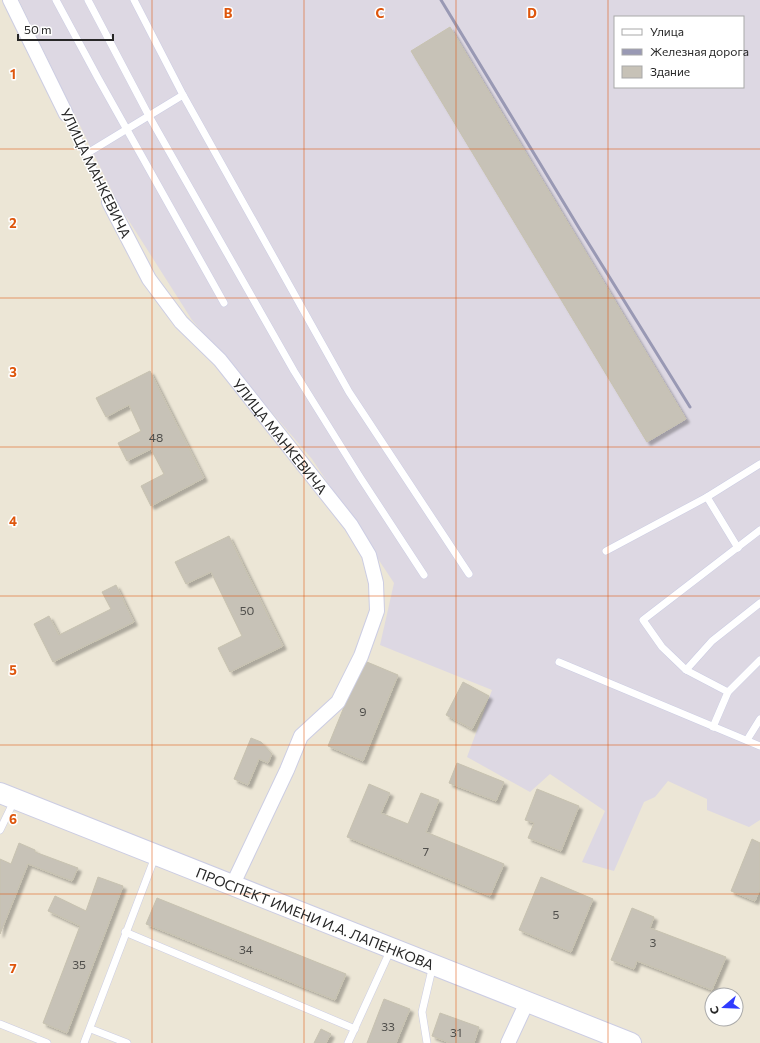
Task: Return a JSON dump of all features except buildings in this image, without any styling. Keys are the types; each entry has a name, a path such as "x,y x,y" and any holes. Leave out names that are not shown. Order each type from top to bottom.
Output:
{"main road":[{"name":"ПРОСПЕКТ ИМЕНИ И.А. ЛАПЕНКОВА","path":"8,796 631,1043"}],"street":[{"name":"УЛИЦА МАНКЕВИЧА","path":"10,0 66,114"},
{"name":"УЛИЦА МАНКЕВИЧА","path":"109,202 149,279 181,322 220,360 350,525 369,555 376,583 377,611 361,656 338,702 301,736 287,770 233,884"},
{"path":"508,1043 527,1002"}],"lane":[{"path":"56,0 224,303"},
{"path":"88,0 149,116 294,371 360,477 424,575"},
{"path":"134,0 183,95 349,392 469,574"},
{"path":"86,154 183,95"},
{"name":"УЛИЦА МАНКЕВИЧА","path":"66,114 109,202"},
{"path":"606,551 707,497 760,464"},
{"path":"707,497 738,548"},
{"path":"728,692 686,670 662,647 643,620 760,530"},
{"path":"686,670 712,641 760,603"},
{"path":"713,726 728,692 760,660"},
{"path":"559,662 760,746"},
{"path":"747,740 760,719"},
{"path":"0,830 8,796"},
{"path":"84,1043 91,1028 125,932 156,855"},
{"path":"125,932 355,1029"},
{"path":"348,1043 391,949"},
{"path":"427,1043 422,1012 433,965"},
{"path":"0,1024 47,1043"},
{"path":"91,1028 127,1043"}],"shaded area":[{"path":"19,0 760,0 760,820 749,827 707,810 707,799 668,781 655,797 644,802 614,871 582,862 605,811 550,774 530,792 467,757 492,690 380,645 394,583 312,459 192,320 117,202"}],"railway":[{"path":"441,0 579,228 690,407"}]}
